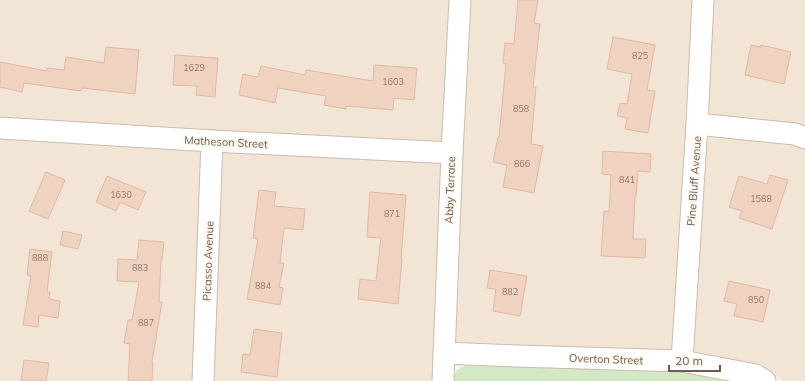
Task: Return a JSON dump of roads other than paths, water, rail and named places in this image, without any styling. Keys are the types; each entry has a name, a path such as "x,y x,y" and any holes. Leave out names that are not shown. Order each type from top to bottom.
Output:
{"street":[{"name":"Abby Terrace","path":"443,381 460,0"},
{"name":"Pine Bluff Avenue","path":"682,361 697,124 703,0"},
{"path":"697,124 788,133 805,138"},
{"name":"Matheson Street","path":"0,128 212,141 452,153"},
{"name":"Picasso Avenue","path":"203,381 212,141"},
{"name":"Overton Street","path":"444,353 682,361 756,375 765,381"}]}
